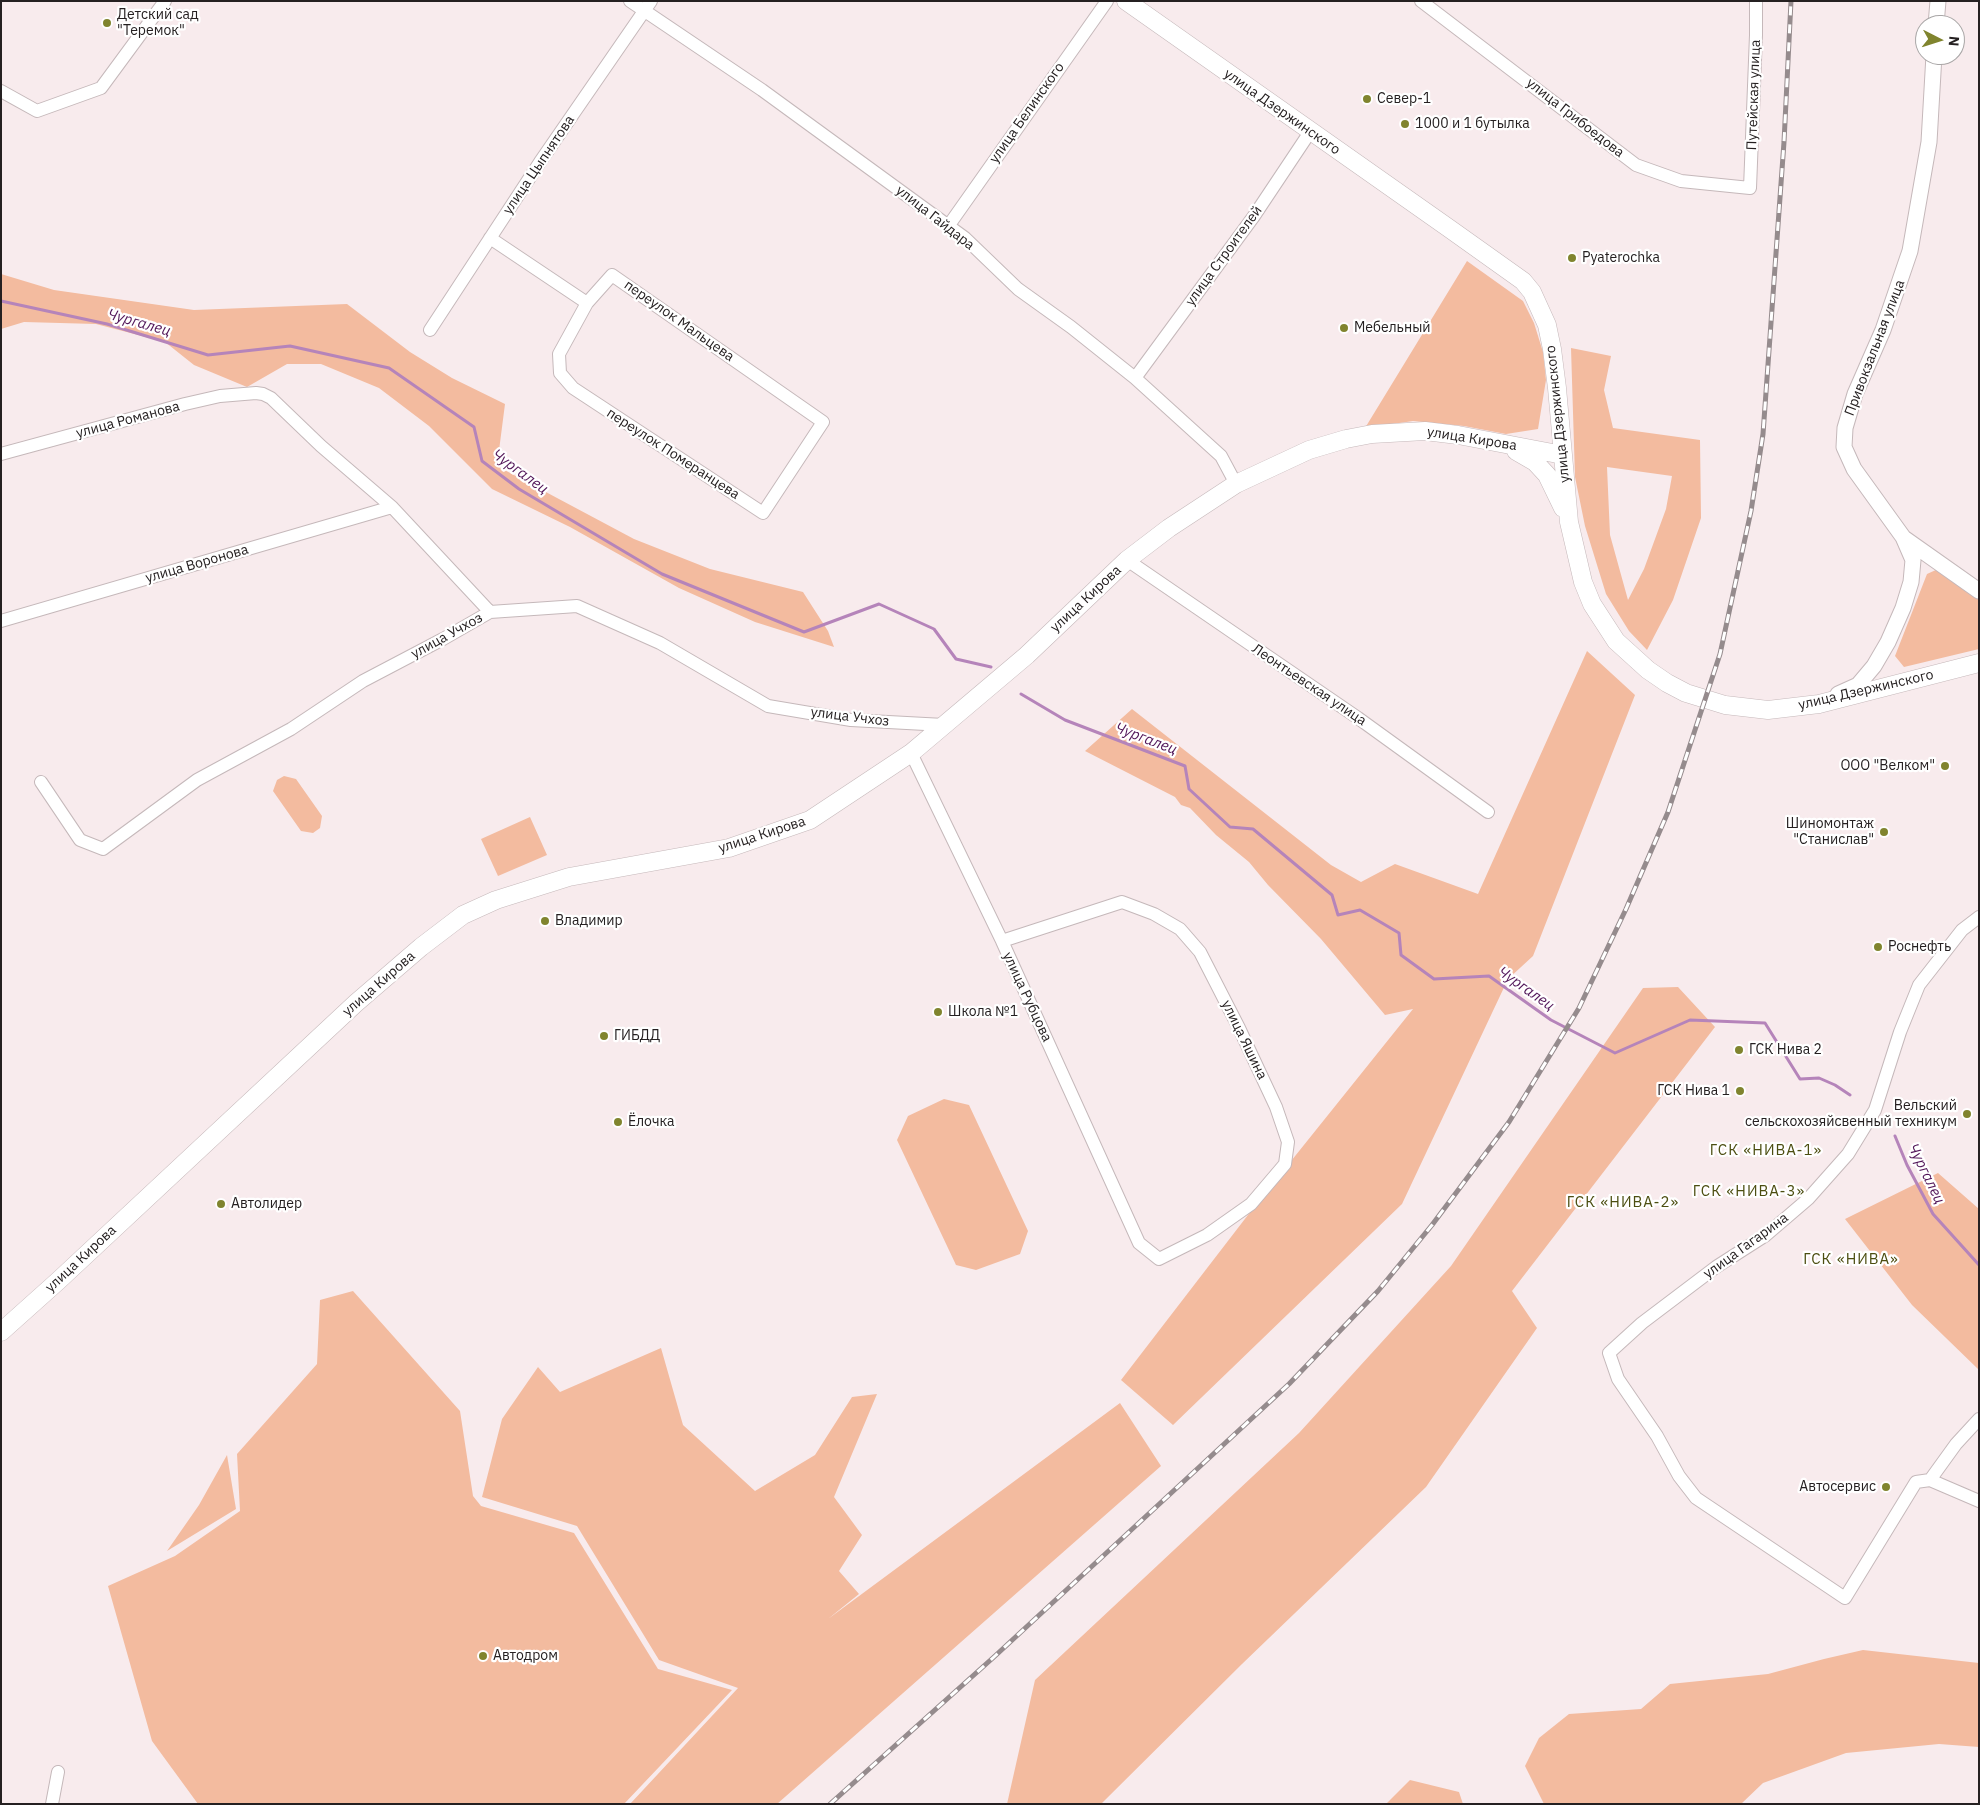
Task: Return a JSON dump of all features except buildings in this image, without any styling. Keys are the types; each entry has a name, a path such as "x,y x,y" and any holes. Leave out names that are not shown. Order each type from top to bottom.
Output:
{"main road":[{"name":"улица Дзержинского","path":"1126,1 1523,281 1532,292 1547,325 1552,349 1564,455 1569,522 1583,582 1592,604 1616,642 1648,670 1686,693 1724,705 1768,710 1819,704 1979,663"},
{"path":"1526,448 1539,446 1549,440 1557,430 1560,417"},
{"name":"улица Кирова","path":"1,1332 356,1003 421,946 463,916 496,900 570,877 729,848 780,832 810,820 911,753 1026,655 1127,560 1169,528 1236,484 1309,450 1372,434 1425,431 1458,435 1564,455"},
{"path":"1494,442 1521,453 1536,462 1547,475 1569,522"}],"street":[{"path":"1,91 37,111 101,88 165,1"},
{"name":"улица Гайдара","path":"630,1 648,6 965,238 1018,289 1071,327 1135,378 1221,456 1236,484"},
{"name":"улица Белинского","path":"949,226 1107,1"},
{"name":"улица Грибоедова","path":"1421,1 1636,165 1681,180 1750,188"},
{"name":"Путейская улица","path":"1750,188 1756,1"},
{"path":"1937,15 1938,1"},
{"name":"улица Цыпнятова","path":"430,330 490,238 648,6"},
{"name":"Привокзальная улица","path":"1819,704 1858,685 1874,666 1888,642 1903,608 1911,582 1913,560 1903,537 1854,469 1844,447 1845,428 1856,394 1882,330 1910,251 1929,142 1933,65"},
{"name":"улица Строителей","path":"1135,378 1254,216 1310,132"},
{"path":"490,238 586,304"},
{"name":"переулок Мальцева","path":"586,304 612,275 823,422"},
{"name":"переулок Померанцева","path":"586,304 560,354 560,372 573,388 763,513 823,422"},
{"name":"улица Романова","path":"1,454 185,404 220,396 256,393 271,398 321,446 392,507"},
{"path":"392,507 490,612"},
{"name":"улица Воронова","path":"1,621 392,507"},
{"path":"1903,537 1979,591"},
{"name":"Леонтьевская улица","path":"1127,560 1358,718 1488,812"},
{"name":"улица Учхоз","path":"42,782 80,840 103,849 197,780 291,729 363,681 490,612 577,606 660,643 768,706 850,720 944,725"},
{"name":"улица Рубцова","path":"911,753 1002,941 1139,1242"},
{"name":"улица Яшина","path":"1002,941 1122,902 1154,914 1180,929 1200,952 1239,1028 1276,1107 1288,1142 1285,1164 1251,1204 1207,1235 1158,1259 1139,1242"},
{"name":"улица Гагарина","path":"1930,1480 1916,1482 1845,1598 1696,1498 1618,1379 1608,1353 1642,1323 1708,1273 1766,1236 1808,1199 1848,1154 1875,1110 1900,1032 1919,985 1962,930 1979,917"},
{"path":"1979,1419 1956,1444 1930,1480 1979,1501"},
{"path":"52,1804 58,1772"}],"shaded area":[{"path":"1467,261 1523,301 1534,323 1543,352 1546,380 1538,429 1506,434 1464,426 1413,421 1365,428"},
{"path":"1,274 54,290 194,310 347,304 410,352 452,378 505,404 497,466 634,539 710,569 803,592 828,631 834,647 755,622 679,588 570,527 492,489 429,426 379,388 321,364 287,364 247,387 194,365 165,342 96,324 24,322 1,329"},
{"path":"1571,348 1611,356 1604,390 1613,428 1700,440 1701,518 1673,600 1647,650 1629,631 1606,594 1585,526 1575,477","holes":["1607,467 1672,476 1666,509 1644,569 1628,600 1610,535"]},
{"path":"1938,569 1979,597 1979,649 1904,667 1895,656 1927,574"},
{"path":"1587,651 1635,695 1533,956 1508,979 1402,1204 1173,1425 1121,1380 1251,1211 1413,1009 1385,1015 1321,939 1268,885 1249,862 1216,835 1190,808 1181,805 1175,797 1085,751 1132,709 1331,865 1361,882 1395,864 1478,894"},
{"path":"284,776 296,779 322,816 320,828 313,833 301,831 273,791 277,780"},
{"path":"530,817 547,855 498,876 481,839"},
{"path":"1678,987 1715,1027 1512,1291 1537,1328 1426,1487 1242,1664 1101,1804 1007,1804 1035,1680 1299,1433 1451,1266 1643,988"},
{"path":"944,1099 969,1105 1028,1231 1020,1254 976,1270 956,1265 897,1140 908,1116"},
{"path":"1938,1173 1979,1209 1979,1370 1912,1305 1845,1219"},
{"path":"353,1291 460,1411 473,1496 481,1506 574,1533 658,1669 732,1690 624,1804 198,1804 152,1741 108,1586 175,1556 240,1511 237,1454 317,1364 320,1300"},
{"path":"661,1348 683,1425 755,1491 815,1455 852,1397 877,1394 834,1497 862,1535 839,1571 859,1594 828,1619 1120,1403 1161,1466 777,1804 630,1804 738,1688 659,1660 577,1526 482,1497 502,1419 538,1367 560,1392"},
{"path":"227,1455 236,1509 167,1551 199,1505"},
{"path":"1863,1650 1979,1663 1979,1747 1939,1744 1846,1753 1763,1783 1741,1804 1544,1804 1525,1766 1539,1738 1569,1714 1641,1709 1670,1684 1768,1674"},
{"path":"1410,1780 1459,1792 1463,1804 1386,1804"}],"waterway":[{"name":"Чургалец","path":"1,301 107,324 208,355 290,346 389,368 474,427 482,461 519,489 662,574 804,632 879,604 934,629 956,659 991,667"},
{"name":"Чургалец","path":"1021,694 1065,720 1185,766 1189,789 1230,827 1253,829 1332,895 1338,915 1360,910 1399,933 1401,955 1434,979 1489,976 1551,1020 1615,1053 1690,1020 1765,1023 1800,1079 1819,1078 1835,1085 1850,1095"},
{"name":"Чургалец","path":"1895,1136 1907,1165 1933,1214 1979,1265"}],"railway":[{"path":"830,1804 995,1656 1289,1384 1378,1291 1432,1225 1509,1122 1579,1008 1626,909 1668,812 1720,654 1751,511 1763,434 1784,142 1791,1"}],"place":[{"name":"Детский сад \"Теремок\"","path":"107,23"},
{"name":"Север-1","path":"1367,99"},
{"name":"1000 и 1 бутылка","path":"1405,124"},
{"name":"Pyaterochka","path":"1572,258"},
{"name":"Мебельный","path":"1344,328"},
{"name":"ООО \"Велком\"","path":"1945,766"},
{"name":"Шиномонтаж \"Станислав\"","path":"1884,832"},
{"name":"Владимир","path":"545,921"},
{"name":"Роснефть","path":"1878,947"},
{"name":"Школа №1","path":"938,1012"},
{"name":"ГИБДД","path":"604,1036"},
{"name":"ГСК Нива 2","path":"1739,1050"},
{"name":"ГСК Нива 1","path":"1740,1091"},
{"name":"Вельский сельскохозяйсвенный техникум","path":"1967,1114"},
{"name":"Ёлочка","path":"618,1122"},
{"name":"Автолидер","path":"221,1204"},
{"name":"Автосервис","path":"1886,1487"},
{"name":"Автодром","path":"483,1656"}],"district":[{"name":"ГСК «НИВА-1»","path":"1766,1151"},
{"name":"ГСК «НИВА-3»","path":"1749,1192"},
{"name":"ГСК «НИВА-2»","path":"1623,1203"},
{"name":"ГСК «НИВА»","path":"1851,1260"}]}
